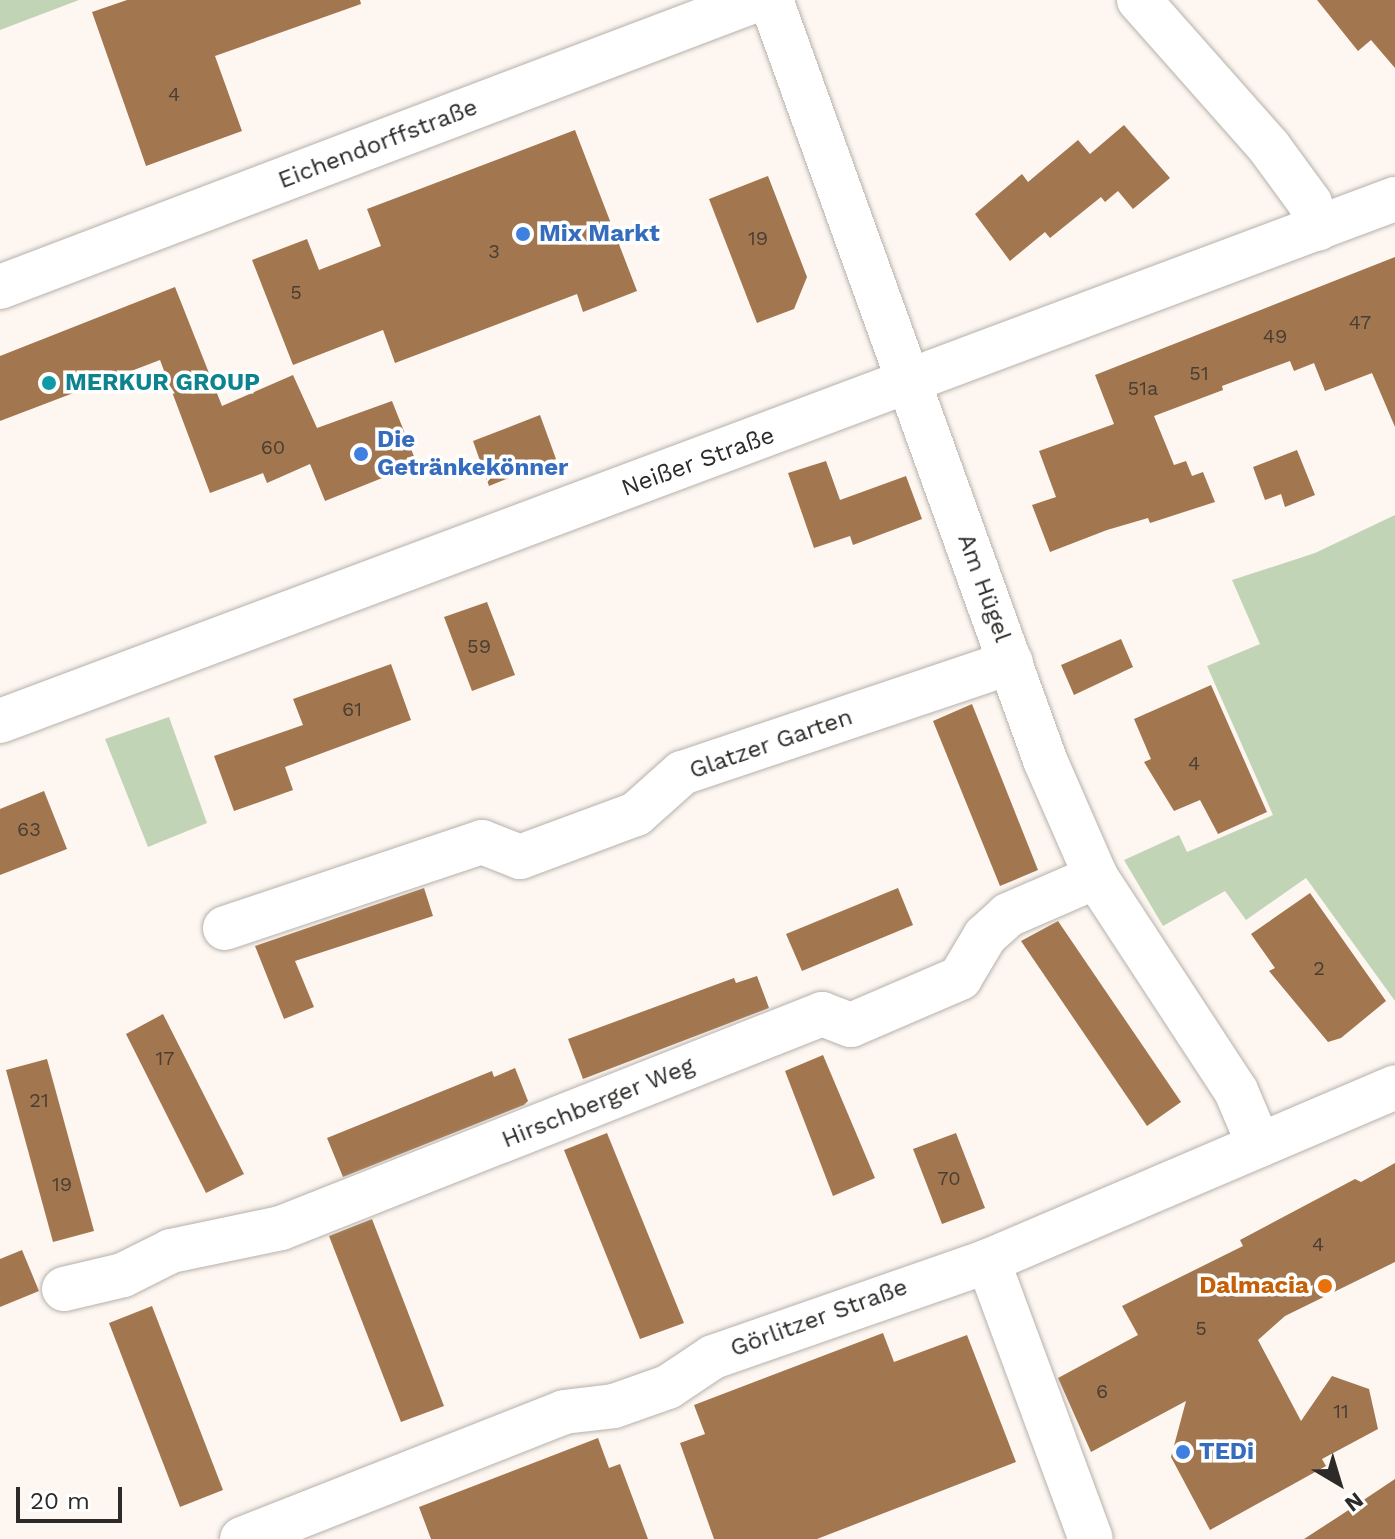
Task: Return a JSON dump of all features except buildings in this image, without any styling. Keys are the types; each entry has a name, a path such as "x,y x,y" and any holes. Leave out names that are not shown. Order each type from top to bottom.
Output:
{"street":[{"name":"Eichendorffstraße","path":"0,287 756,0"},
{"name":"Am Hügel","path":"771,0 912,383 1045,760 1096,877 1236,1091 1259,1145"},
{"path":"1139,0 1269,147 1310,203 1318,229"},
{"name":"Neißer Straße","path":"0,721 912,383 1395,199"},
{"name":"Glatzer Garten","path":"225,928 482,842 520,857 636,814 682,773 1011,662"},
{"name":"Hirschberger Weg","path":"64,1289 123,1275 171,1251 281,1228 822,1014 851,1025 960,978 985,936 1008,915 1096,877"},
{"name":"Görlitzer Straße","path":"242,1539 564,1412 614,1406 668,1387 713,1357 988,1261 1395,1087"},
{"path":"988,1261 1091,1539"}],"green space":[{"path":"0,0 79,0 0,30"},
{"path":"1395,515 1395,1001 1306,878 1246,920 1225,891 1163,926 1124,860 1179,835 1187,852 1273,815 1207,666 1260,644 1232,580 1315,553"},
{"path":"169,717 207,823 148,847 105,739"}],"place":[{"name":"Mix Markt","path":"523,234"},
{"name":"MERKUR GROUP","path":"49,383"},
{"name":"Die Getränkekönner","path":"361,454"},
{"name":"Dalmacia","path":"1325,1286"},
{"name":"TEDi","path":"1183,1452"}]}
